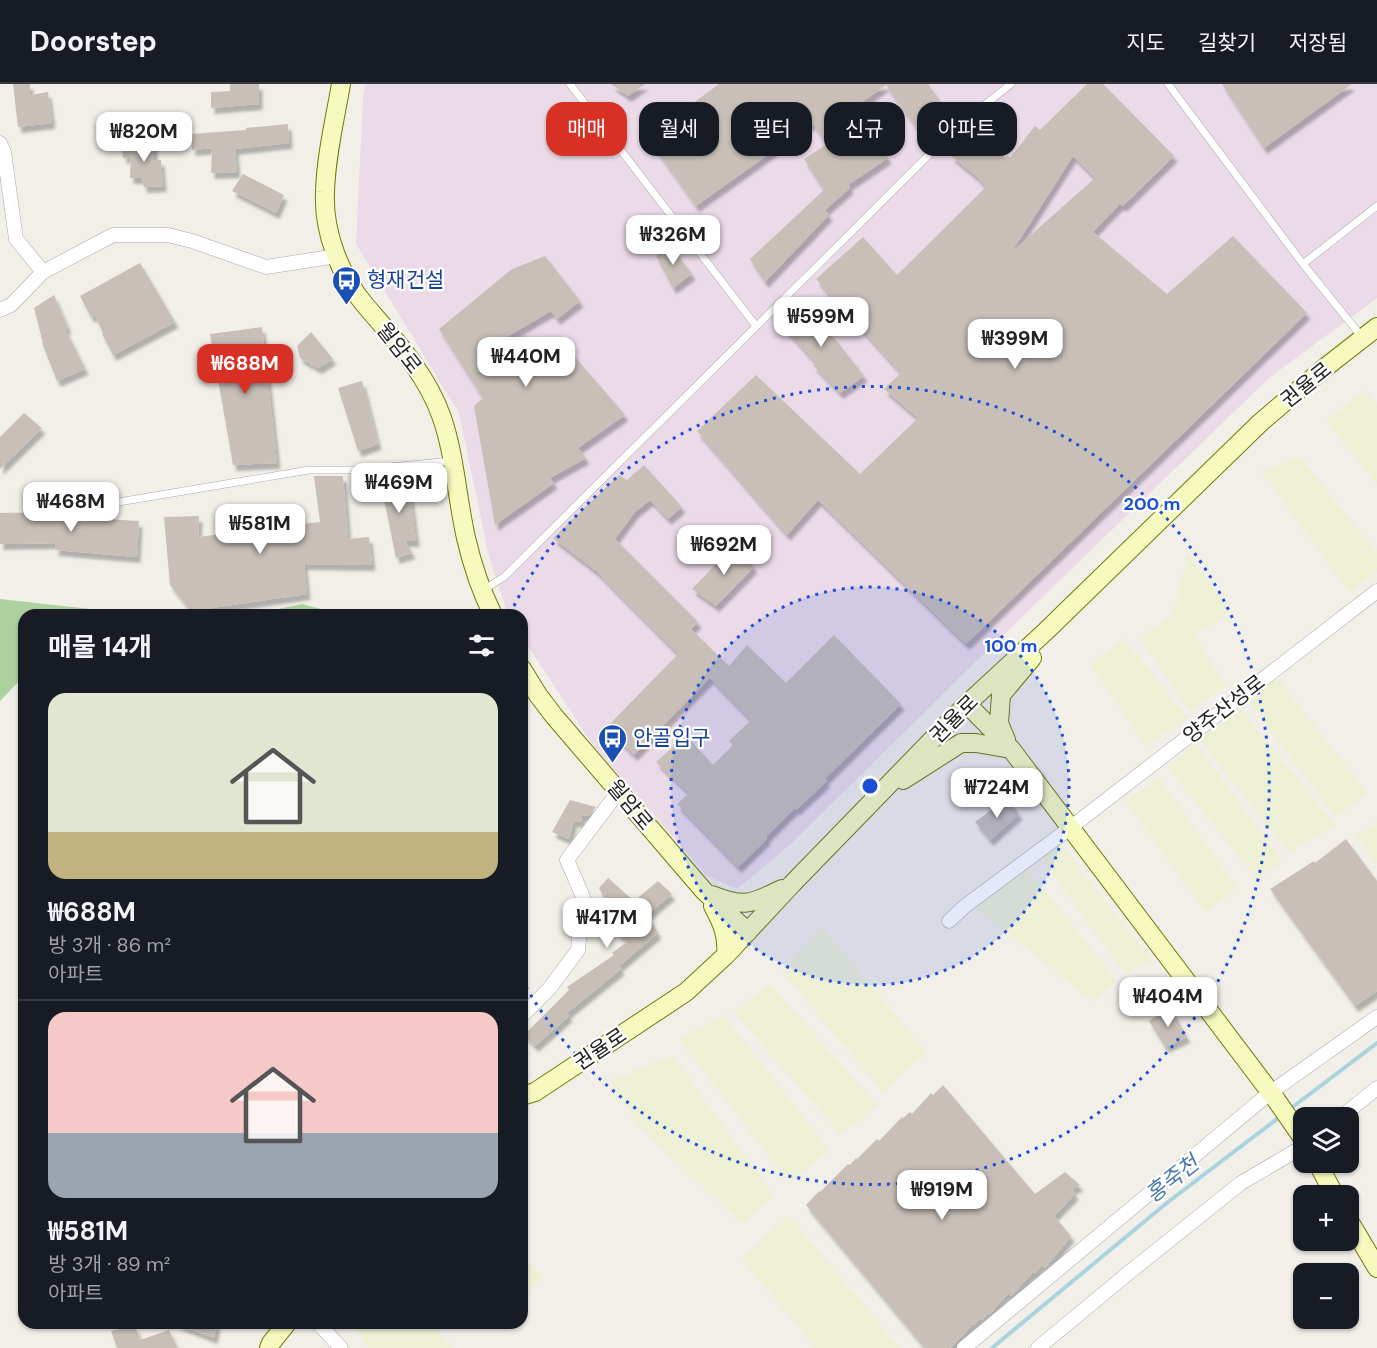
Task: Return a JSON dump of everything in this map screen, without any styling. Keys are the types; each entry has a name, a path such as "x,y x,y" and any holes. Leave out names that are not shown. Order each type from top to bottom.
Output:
{"main road":[{"name":"월암로","path":"341,87 327,168 325,194 331,237 346,276 357,294 412,362 433,397 448,440 466,538 474,568 490,609"},
{"name":"권율로","path":"528,1094 535,1092 686,992 726,955 967,705 1046,632 1261,422 1370,333"},
{"path":"1011,749 999,723 1001,694 1035,654 1046,632"},
{"name":"월암로","path":"528,682 554,716 704,891 748,932"},
{"path":"967,705 1011,749 1293,1124"},
{"path":"880,793 961,743 1011,749"},
{"path":"704,891 726,901 744,904 761,899 792,884"},
{"path":"704,891 724,927 728,943 726,955"},
{"path":"1359,1238 1377,1268"},
{"path":"269,1348 282,1329"}],"street":[{"path":"0,143 4,152 16,239 43,272"},
{"path":"0,310 11,305 43,272 113,235 168,235 266,267 337,256"},
{"name":"양주산성로","path":"949,921 965,906 1070,828 1377,591"},
{"path":"528,1010 549,989 578,950 583,897 567,860 619,791"},
{"path":"964,1348 1274,1096 1377,1017"},
{"path":"1354,1107 1377,1088"},
{"path":"1038,1348 1241,1183 1293,1152"},
{"path":"324,1329 341,1348"}],"lane":[{"path":"570,84 756,326"},
{"path":"482,591 504,577 958,126 1011,84"},
{"path":"1168,84 1303,264 1370,333"},
{"path":"1303,264 1377,206"},
{"path":"83,508 309,470 359,470 452,461"}],"shaded area":[{"path":"365,84 1377,84 1377,298 1269,378 792,843 737,889 707,876 593,745 528,646 528,609 506,609 489,557 459,413 356,244"}],"green space":[{"path":"1365,391 1377,405 1377,484 1326,420"},
{"path":"1299,456 1377,552 1377,571 1349,592 1262,472"},
{"path":"1188,553 1230,612 1194,635 1226,686 1190,711 1140,639 1173,614"},
{"path":"0,599 90,609 18,609 18,682 0,701"},
{"path":"302,604 321,609 278,609"},
{"path":"1124,639 1188,718 1146,747 1090,664"},
{"path":"1273,673 1368,793 1336,817 1244,695"},
{"path":"1242,710 1335,825 1289,853 1198,738"},
{"path":"1195,742 1283,862 1256,879 1168,767"},
{"path":"1159,778 1237,888 1205,912 1126,801"},
{"path":"1377,822 1377,864 1356,837"},
{"path":"1057,839 1153,961 1125,974 1041,858"},
{"path":"1027,869 1117,981 1093,1001 975,908"},
{"path":"822,926 926,1052 883,1092 782,972"},
{"path":"770,984 878,1106 840,1134 734,1012"},
{"path":"724,1015 829,1150 789,1182 679,1039"},
{"path":"673,1056 773,1195 742,1224 642,1129 609,1081"},
{"path":"789,1215 900,1348 815,1348 742,1258"},
{"path":"528,1261 542,1279 528,1292"},
{"path":"355,1329 437,1329 453,1348 369,1348"}],"building":[{"path":"13,84 30,84 30,95 48,92 52,123 18,127"},
{"path":"230,84 259,84 259,104 211,108 211,92 230,91"},
{"path":"611,84 645,84 628,96"},
{"path":"719,84 928,84 941,102 917,102 917,128 905,111 905,102 898,102 886,85 862,102 824,102 824,140 812,123 812,102 731,102 731,156 766,156 696,206 660,156 719,156 719,102 695,102"},
{"path":"1087,84 1103,84 1174,156 1123,206 1120,204 1093,232 1167,294 1233,236 1307,313 966,644 818,500 787,535 697,431 756,375 860,474 918,418 884,389 901,373 816,279 863,237 897,275 986,187 951,156 1003,156 1005,158 1008,156 1010,158 1017,156 1017,149 1035,126 1040,130","holes":["1073,156 1095,178 1013,250"]},
{"path":"1222,84 1352,84 1264,148"},
{"path":"288,124 289,143 235,149 237,172 211,173 212,148 192,150 191,134"},
{"path":"122,142 154,143 154,160 161,160 163,186 144,187 141,178 130,178 131,157 123,158"},
{"path":"824,146 824,156 887,156 888,158 848,185 850,188 825,210 829,215 765,282 750,259 824,190 804,159 812,156"},
{"path":"243,174 284,195 276,213 232,191"},
{"path":"670,245 692,274 673,288 656,256"},
{"path":"545,256 580,301 557,319 551,311 498,342 521,370 563,343 625,415 578,448 586,458 550,478 554,483 495,525 474,406 483,398 439,329 512,269"},
{"path":"140,263 175,322 113,355 95,315 91,317 80,296"},
{"path":"54,295 68,328 65,329 85,369 57,381 42,343 34,308"},
{"path":"800,301 864,376 840,393 813,365 816,363 778,321"},
{"path":"262,327 277,463 233,465 210,334"},
{"path":"311,332 333,359 318,368 300,358 297,346"},
{"path":"362,381 378,444 358,451 338,388"},
{"path":"24,413 42,428 0,469 0,437"},
{"path":"644,465 682,507 668,519 650,500 635,512 615,539 698,622 691,629 729,666 747,645 786,683 834,635 901,704 825,779 827,781 796,810 795,808 738,867 677,804 689,793 656,762 686,735 713,765 733,745 729,741 751,720 710,678 634,755 606,728 678,654 596,571 553,538 619,475 627,480"},
{"path":"314,476 343,476 348,539 369,537 372,565 304,564 307,594 205,609 189,609 170,585 164,517 199,516 198,537 320,522"},
{"path":"408,477 416,541 405,541 412,553 396,558 380,480"},
{"path":"52,512 52,516 139,521 137,557 55,550 56,543 0,544 0,513"},
{"path":"735,544 754,567 716,606 692,589"},
{"path":"1007,798 1019,814 990,840 975,822"},
{"path":"570,800 596,807 590,815 581,816 582,822 574,821 569,839 552,832"},
{"path":"1346,839 1377,881 1377,991 1355,1006 1270,889 1314,861 1315,863"},
{"path":"608,878 634,901 658,881 672,894 647,915 658,933 619,966 621,969 567,1013 569,1016 535,1046 528,1039 528,1031 569,990 567,987 614,955 612,953 627,942 601,918 595,908 604,898 599,888"},
{"path":"1170,1007 1187,1037 1165,1047 1149,1021"},
{"path":"943,1085 1035,1194 1065,1172 1080,1185 1072,1189 1075,1194 1054,1216 1071,1236 1045,1268 1042,1265 1035,1273 1033,1272 1011,1296 1008,1293 989,1315 988,1313 982,1320 980,1318 950,1348 925,1348 806,1205 848,1164 850,1165 857,1159 877,1139 879,1141 902,1117 910,1112 912,1114 931,1093 933,1095"},
{"path":"136,1329 140,1340 169,1330 177,1348 117,1348 111,1331"},
{"path":"190,1329 216,1329 214,1338"}],"waterway":[{"name":"홍죽천","path":"1290,1109 1377,1043"},
{"name":"홍죽천","path":"992,1348 1168,1202 1281,1116"}],"place":[{"name":"형재건설","path":"346,306"},
{"name":"안골입구","path":"612,764"}]}
